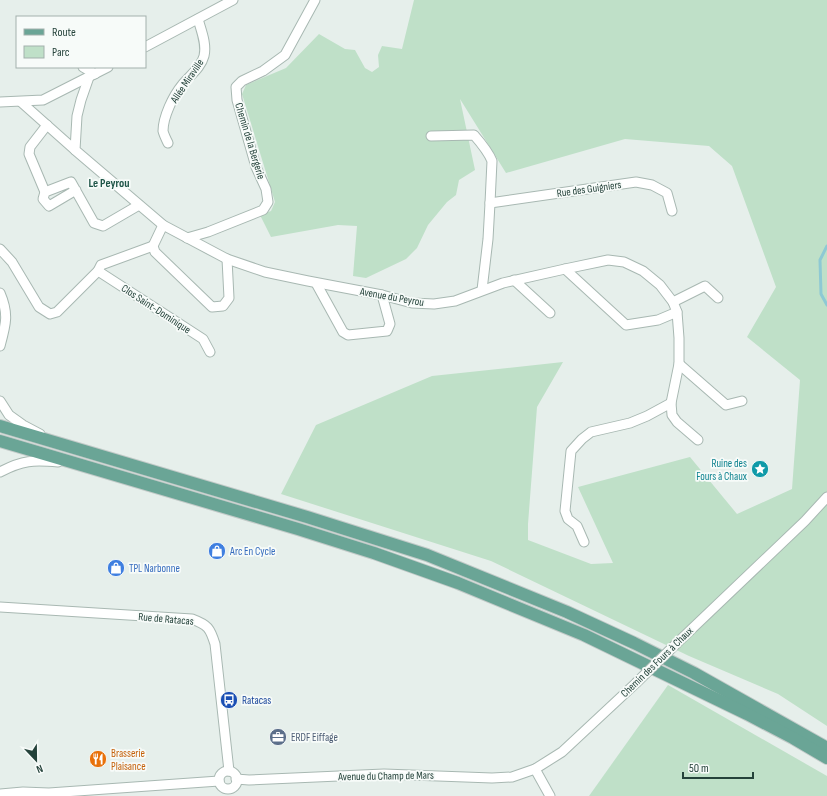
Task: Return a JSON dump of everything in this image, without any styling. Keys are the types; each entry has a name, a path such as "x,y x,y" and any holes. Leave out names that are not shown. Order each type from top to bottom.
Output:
{"main road":[{"path":"0,426 307,517 426,556 567,612 634,643 694,673 827,748"},
{"path":"0,441 329,538 374,552 458,583 584,634 747,714 827,758"}],"street":[{"path":"146,46 233,0"},
{"name":"Chemin de la Bergerie","path":"187,238 208,232 263,210 268,202 266,190 256,167 237,100 236,87 242,81 263,71 285,55 315,0"},
{"name":"Allée Miraville","path":"168,142 163,132 166,115 172,100 181,86 201,64 204,55 204,43 198,19"},
{"path":"84,68 92,76"},
{"path":"0,102 42,100 106,68"},
{"path":"75,150 77,116 81,100 92,76"},
{"name":"Avenue du Peyrou","path":"21,102 163,225 227,259 265,272 382,295 412,303 434,304 455,301 482,290 514,280 608,260 624,262 643,271 660,285 673,302 677,312 679,364 671,403 672,415 677,422 698,440"},
{"path":"47,125 30,147 29,154 45,192 43,199 49,206 76,190"},
{"path":"431,136 474,135 490,155 492,161 493,166 488,238 482,290"},
{"path":"45,192 71,182 94,223 103,226 139,205"},
{"name":"Rue des Guigniers","path":"490,203 636,182 652,185 667,193 672,211"},
{"path":"163,225 153,246 155,252 212,307 223,306 230,298 227,259"},
{"path":"0,249 12,262 39,307 50,314 57,312 98,271 102,265 153,246"},
{"path":"565,268 626,325 658,320 677,312"},
{"name":"Clos Saint-Dominique","path":"98,271 203,339 210,352"},
{"path":"514,280 550,313"},
{"path":"316,283 343,332 348,336 387,331 390,324 382,295"},
{"path":"673,302 705,286 718,298"},
{"path":"0,293 5,305 6,325 0,346"},
{"path":"679,364 726,405 742,401"},
{"path":"0,401 9,415 23,425 58,444"},
{"path":"584,542 577,526 568,519 565,510 571,451 591,432 630,423 671,403"},
{"path":"0,472 18,463 34,460 74,463"},
{"name":"Chemin des Fours à Chaux","path":"535,769 562,752 797,529 827,497"},
{"name":"Rue de Ratacas","path":"0,607 192,619 203,623 212,632 215,644 229,771"},
{"path":"535,769 550,796"},
{"name":"Avenue du Champ de Mars","path":"236,779 249,780 384,774 492,778 512,777 535,769"},
{"path":"0,794 23,792 49,794 219,782 229,792 236,779 234,774 229,771 223,773 219,778 219,782"}],"green space":[{"path":"414,0 827,0 827,726 778,694 689,656 491,561 281,494 316,425 432,376 563,362 537,407 528,540 591,564 613,563 578,487 690,457 737,514 792,489 800,380 747,337 776,287 732,166 709,146 625,139 506,173 460,99 475,170 459,180 456,195 447,202 428,225 417,248 406,259 366,278 353,276 357,226 338,225 271,237 260,215 271,211 275,202 242,94 246,85 286,68 319,34 345,49 355,50 365,68 372,72 379,67 378,55 382,46 402,49"},
{"path":"668,685 827,776 827,796 589,796"}],"waterway":[{"path":"827,246 820,260 821,294 827,305"}],"place":[{"name":"Ruine des Fours à Chaux","path":"760,469"},
{"name":"Arc En Cycle","path":"217,551"},
{"name":"TPL Narbonne","path":"116,568"},
{"name":"Ratacas","path":"229,700"},
{"name":"ERDF Eiffage","path":"278,737"},
{"name":"Brasserie Plaisance","path":"98,759"}],"district":[{"name":"Le Peyrou","path":"109,183"}]}
